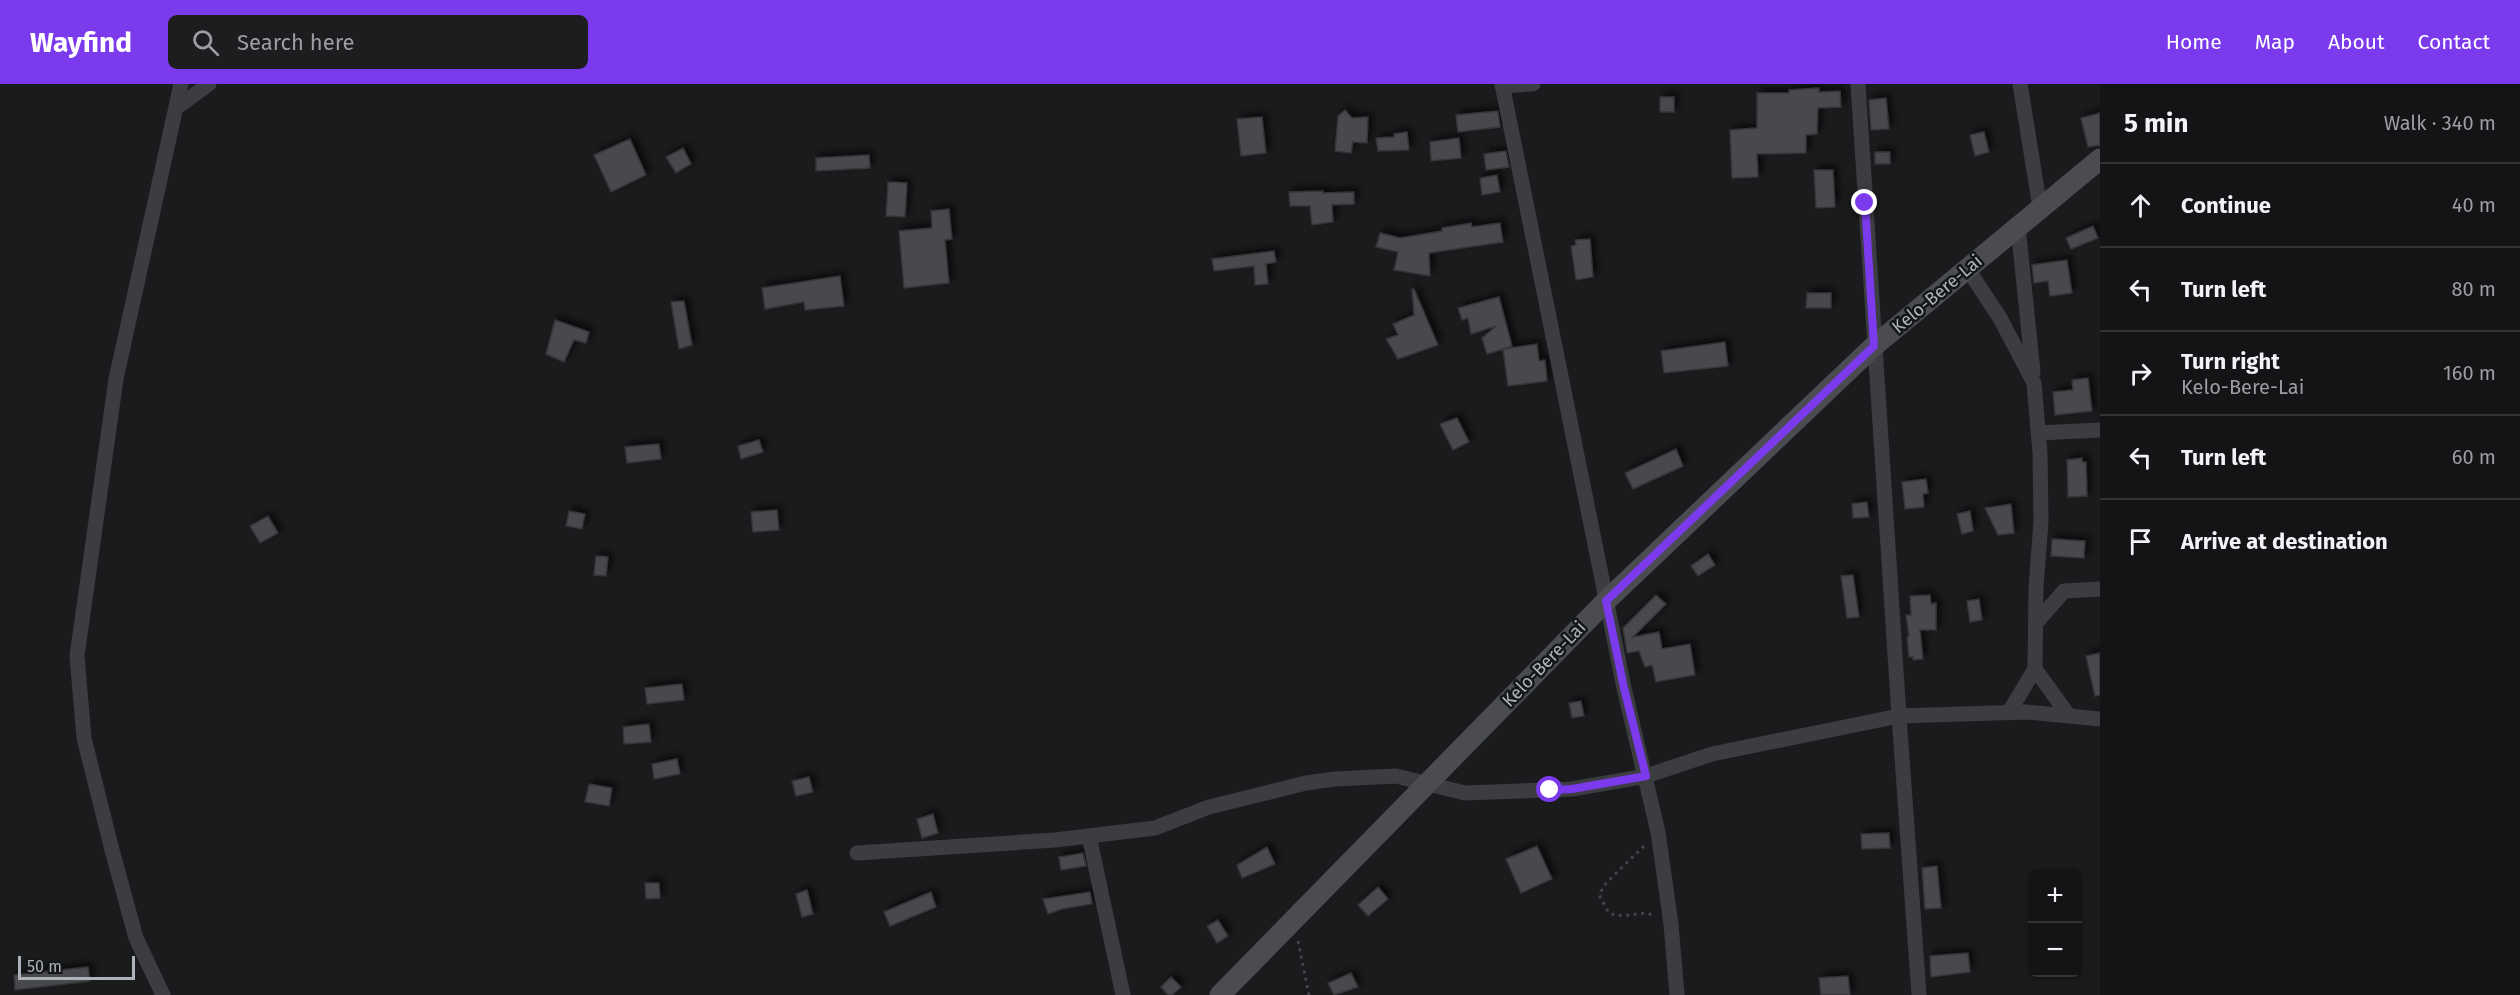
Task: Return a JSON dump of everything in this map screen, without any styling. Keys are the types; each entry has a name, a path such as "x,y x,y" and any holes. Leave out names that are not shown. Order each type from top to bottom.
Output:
{"main road":[{"name":"Kelo-Bere-Lai","path":"1220,995 1606,601 1874,346 2100,159"}],"street":[{"path":"163,995 136,938 112,850 84,738 77,656 116,379 181,84"},
{"path":"176,108 209,84"},
{"path":"1533,84 1502,85 1624,688 1658,832 1671,924 1677,995"},
{"path":"1858,84 1919,995"},
{"path":"2020,84 2040,208"},
{"path":"2009,712 2035,669 2041,521 2038,433 2018,226"},
{"path":"1967,268 2000,318 2034,382"},
{"path":"2038,433 2100,430"},
{"path":"2036,623 2064,591 2100,589"},
{"path":"2035,669 2069,716"},
{"path":"857,853 1089,836 1155,828 1209,807 1306,783 1396,776 1465,793 1560,790 1646,776 1712,754 1899,716 2009,712 2100,718"},
{"path":"1089,836 1124,995"}],"path":[{"path":"1658,832 1606,883 1599,895 1609,913 1621,918 1640,913 1652,915 1671,924"},
{"path":"1294,922 1309,995"}],"building":[{"path":"1819,88 1819,92 1840,91 1841,107 1818,108 1817,134 1806,135 1806,153 1757,154 1758,177 1732,178 1730,130 1757,128 1757,93 1789,93 1789,90"},
{"path":"1660,97 1674,97 1674,112 1660,112"},
{"path":"1886,98 1889,129 1871,130 1869,100"},
{"path":"1345,110 1352,118 1368,117 1367,143 1353,142 1351,153 1335,151 1338,116"},
{"path":"1498,111 1500,127 1458,132 1456,115"},
{"path":"2100,113 2100,145 2088,147 2081,118"},
{"path":"1262,117 1266,153 1241,156 1237,119"},
{"path":"1407,132 1409,150 1378,151 1376,138 1394,137 1394,134"},
{"path":"1984,132 1989,152 1975,156 1970,135"},
{"path":"1459,138 1461,158 1431,161 1430,142"},
{"path":"630,139 646,175 611,192 594,155"},
{"path":"683,148 691,164 676,173 666,157"},
{"path":"1506,151 1509,167 1486,170 1484,154"},
{"path":"1875,152 1890,152 1890,164 1875,164"},
{"path":"869,155 870,168 816,171 816,158"},
{"path":"1814,170 1833,170 1835,207 1816,208"},
{"path":"1497,175 1500,192 1482,195 1480,178"},
{"path":"888,182 907,183 905,217 886,216"},
{"path":"1323,191 1323,193 1354,192 1354,204 1332,205 1333,222 1312,225 1310,206 1290,206 1289,192"},
{"path":"949,209 952,239 945,240 949,283 904,288 899,231 932,228 931,211"},
{"path":"1471,223 1472,227 1500,223 1503,242 1429,253 1430,276 1394,270 1398,252 1376,247 1380,233 1400,238 1442,231 1442,228"},
{"path":"2093,226 2098,238 2071,249 2066,238"},
{"path":"1590,239 1593,277 1576,280 1571,246 1576,245 1575,240"},
{"path":"1274,251 1276,262 1266,264 1268,284 1255,285 1254,266 1214,271 1212,259"},
{"path":"2067,260 2072,293 2050,296 2048,281 2034,283 2032,265"},
{"path":"840,276 844,306 805,310 804,302 765,309 762,288"},
{"path":"1412,289 1414,289 1438,345 1398,359 1386,339 1398,335 1393,324 1414,315"},
{"path":"1807,293 1831,293 1831,308 1806,308"},
{"path":"1499,297 1512,346 1504,349 1537,344 1539,361 1545,360 1547,381 1508,386 1503,349 1487,354 1482,338 1496,326 1471,334 1468,318 1462,320 1458,308"},
{"path":"684,301 692,345 679,349 671,302"},
{"path":"555,320 589,332 586,343 574,340 564,362 546,354"},
{"path":"1725,342 1728,366 1664,373 1661,351"},
{"path":"2088,378 2092,411 2055,415 2053,392 2073,390 2072,380"},
{"path":"1457,418 1469,442 1453,450 1440,424"},
{"path":"759,440 763,452 741,459 738,446"},
{"path":"659,444 661,459 627,463 625,447"},
{"path":"1676,449 1683,466 1633,489 1625,473"},
{"path":"2082,458 2082,462 2086,462 2087,496 2068,497 2067,460"},
{"path":"1926,479 1928,493 1923,494 1924,507 1905,509 1902,482"},
{"path":"1867,502 1869,517 1853,518 1852,504"},
{"path":"2011,504 2014,533 1998,535 1985,508"},
{"path":"777,510 779,530 753,532 751,512"},
{"path":"569,511 585,514 582,529 566,526"},
{"path":"1970,511 1973,531 1962,534 1957,514"},
{"path":"268,516 278,533 260,543 250,526"},
{"path":"2052,539 2085,541 2084,558 2051,556"},
{"path":"1708,554 1715,565 1698,576 1691,566"},
{"path":"596,556 608,557 606,576 594,575"},
{"path":"1853,575 1859,617 1847,618 1841,576"},
{"path":"1656,595 1666,604 1633,637 1659,632 1662,649 1690,644 1695,675 1656,682 1652,665 1645,667 1639,651 1627,653 1623,628"},
{"path":"1930,595 1931,604 1936,603 1936,630 1920,630 1923,659 1913,660 1913,657 1909,657 1907,637 1909,636 1906,615 1911,615 1910,596"},
{"path":"1979,599 1982,620 1970,622 1967,601"},
{"path":"2100,653 2100,695 2095,696 2086,656"},
{"path":"682,684 684,700 647,704 645,688"},
{"path":"1581,701 1584,716 1572,718 1569,703"},
{"path":"649,724 651,742 624,744 623,727"},
{"path":"677,759 680,774 654,779 652,764"},
{"path":"809,777 813,792 796,796 792,781"},
{"path":"589,784 612,788 609,806 585,802"},
{"path":"933,814 938,833 922,838 917,819"},
{"path":"1889,833 1890,848 1862,849 1861,834"},
{"path":"1537,846 1552,879 1521,893 1506,859"},
{"path":"1267,847 1275,864 1242,878 1237,865"},
{"path":"1083,853 1086,866 1061,870 1059,857"},
{"path":"1937,866 1941,908 1925,909 1922,868"},
{"path":"645,883 659,883 660,898 646,899"},
{"path":"1378,887 1388,899 1368,916 1358,905"},
{"path":"807,890 813,914 802,917 796,894"},
{"path":"931,892 936,907 890,926 884,912"},
{"path":"1090,892 1092,904 1048,914 1043,899"},
{"path":"1218,920 1228,936 1217,943 1207,926"},
{"path":"1968,953 1970,972 1931,977 1930,956"},
{"path":"88,967 90,981 15,990 14,975"},
{"path":"1351,973 1358,987 1334,995 1328,983"},
{"path":"1848,976 1850,995 1821,995 1819,978"},
{"path":"1171,977 1181,987 1172,995 1168,995 1161,987"}],"route":[{"path":"1550,790 1572,789 1646,776 1624,688 1606,601 1874,346 1865,203"}]}
